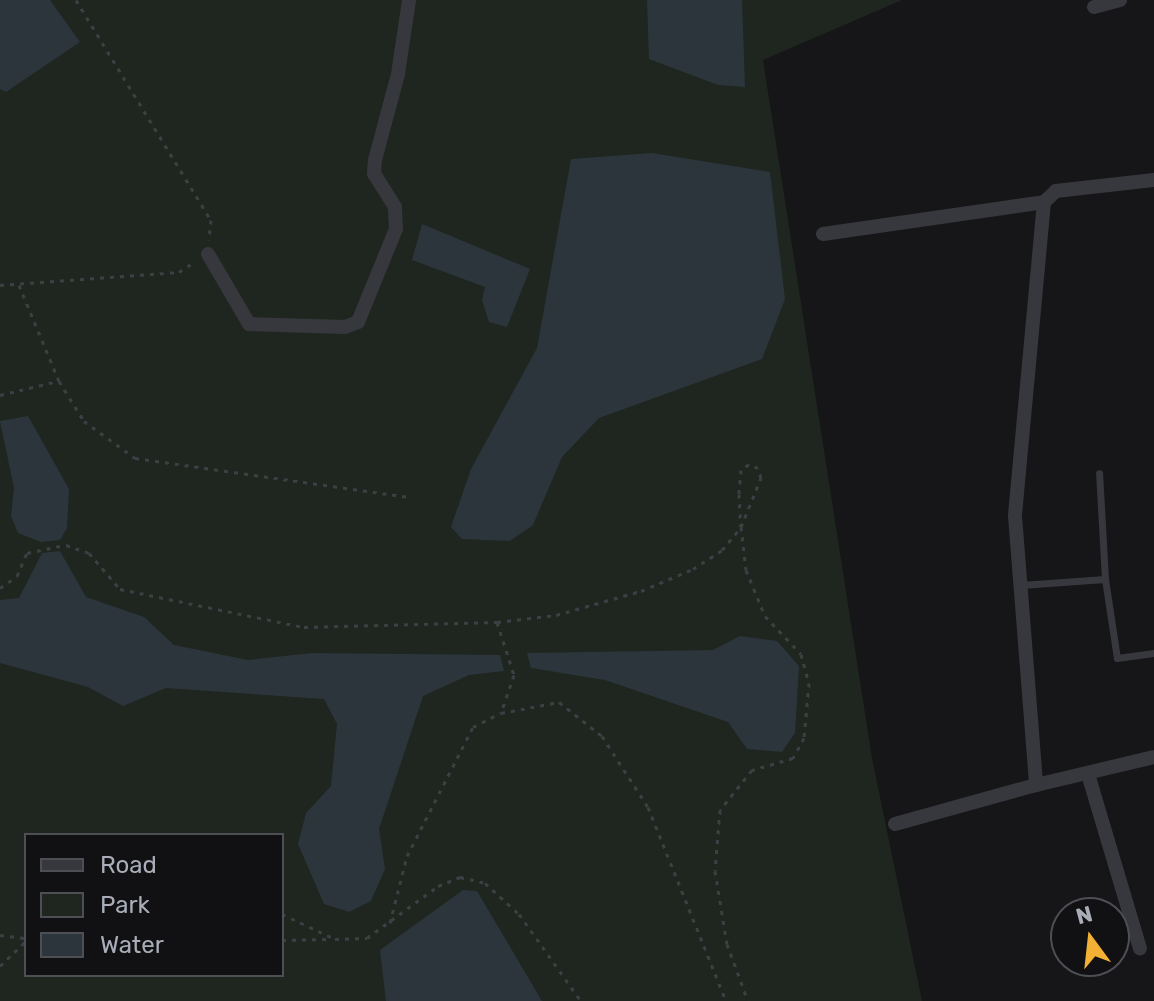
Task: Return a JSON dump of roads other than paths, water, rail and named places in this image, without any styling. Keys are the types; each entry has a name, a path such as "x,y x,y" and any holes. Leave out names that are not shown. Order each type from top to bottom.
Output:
{"street":[{"path":"208,254 249,324 345,327 358,322 396,229 395,207 374,174 398,74 409,0"},
{"path":"1094,7 1120,0"},
{"path":"823,234 1044,202 1056,191 1154,180"},
{"path":"1036,785 1019,585 1018,459 1044,202"},
{"path":"895,824 1036,785 1154,757"},
{"path":"1088,774 1140,948"}],"lane":[{"path":"1099,473 1105,579 1117,658 1154,653"},
{"path":"1019,585 1105,579"}],"water":[{"path":"0,0 50,0 80,42 6,92 0,89"},
{"path":"647,0 742,0 745,87 718,85 649,59"},
{"path":"652,153 770,172 785,299 762,359 599,418 562,457 533,525 510,541 462,539 451,527 471,469 537,348 571,159"},
{"path":"422,224 530,269 507,327 489,322 482,300 485,287 412,260"},
{"path":"28,416 69,489 67,528 60,540 41,542 18,533 11,516 14,488 0,421"},
{"path":"60,551 86,597 144,617 174,645 248,660 312,653 500,655 504,671 469,675 423,696 379,829 385,869 371,901 349,912 324,904 298,844 306,813 331,786 337,724 324,699 166,688 123,706 88,687 0,663 0,600 19,598 42,553"},
{"path":"740,636 777,641 799,666 795,733 782,752 747,749 728,722 605,680 531,668 527,653 713,650"},
{"path":"463,890 477,891 542,1001 386,1001 380,950"}]}
